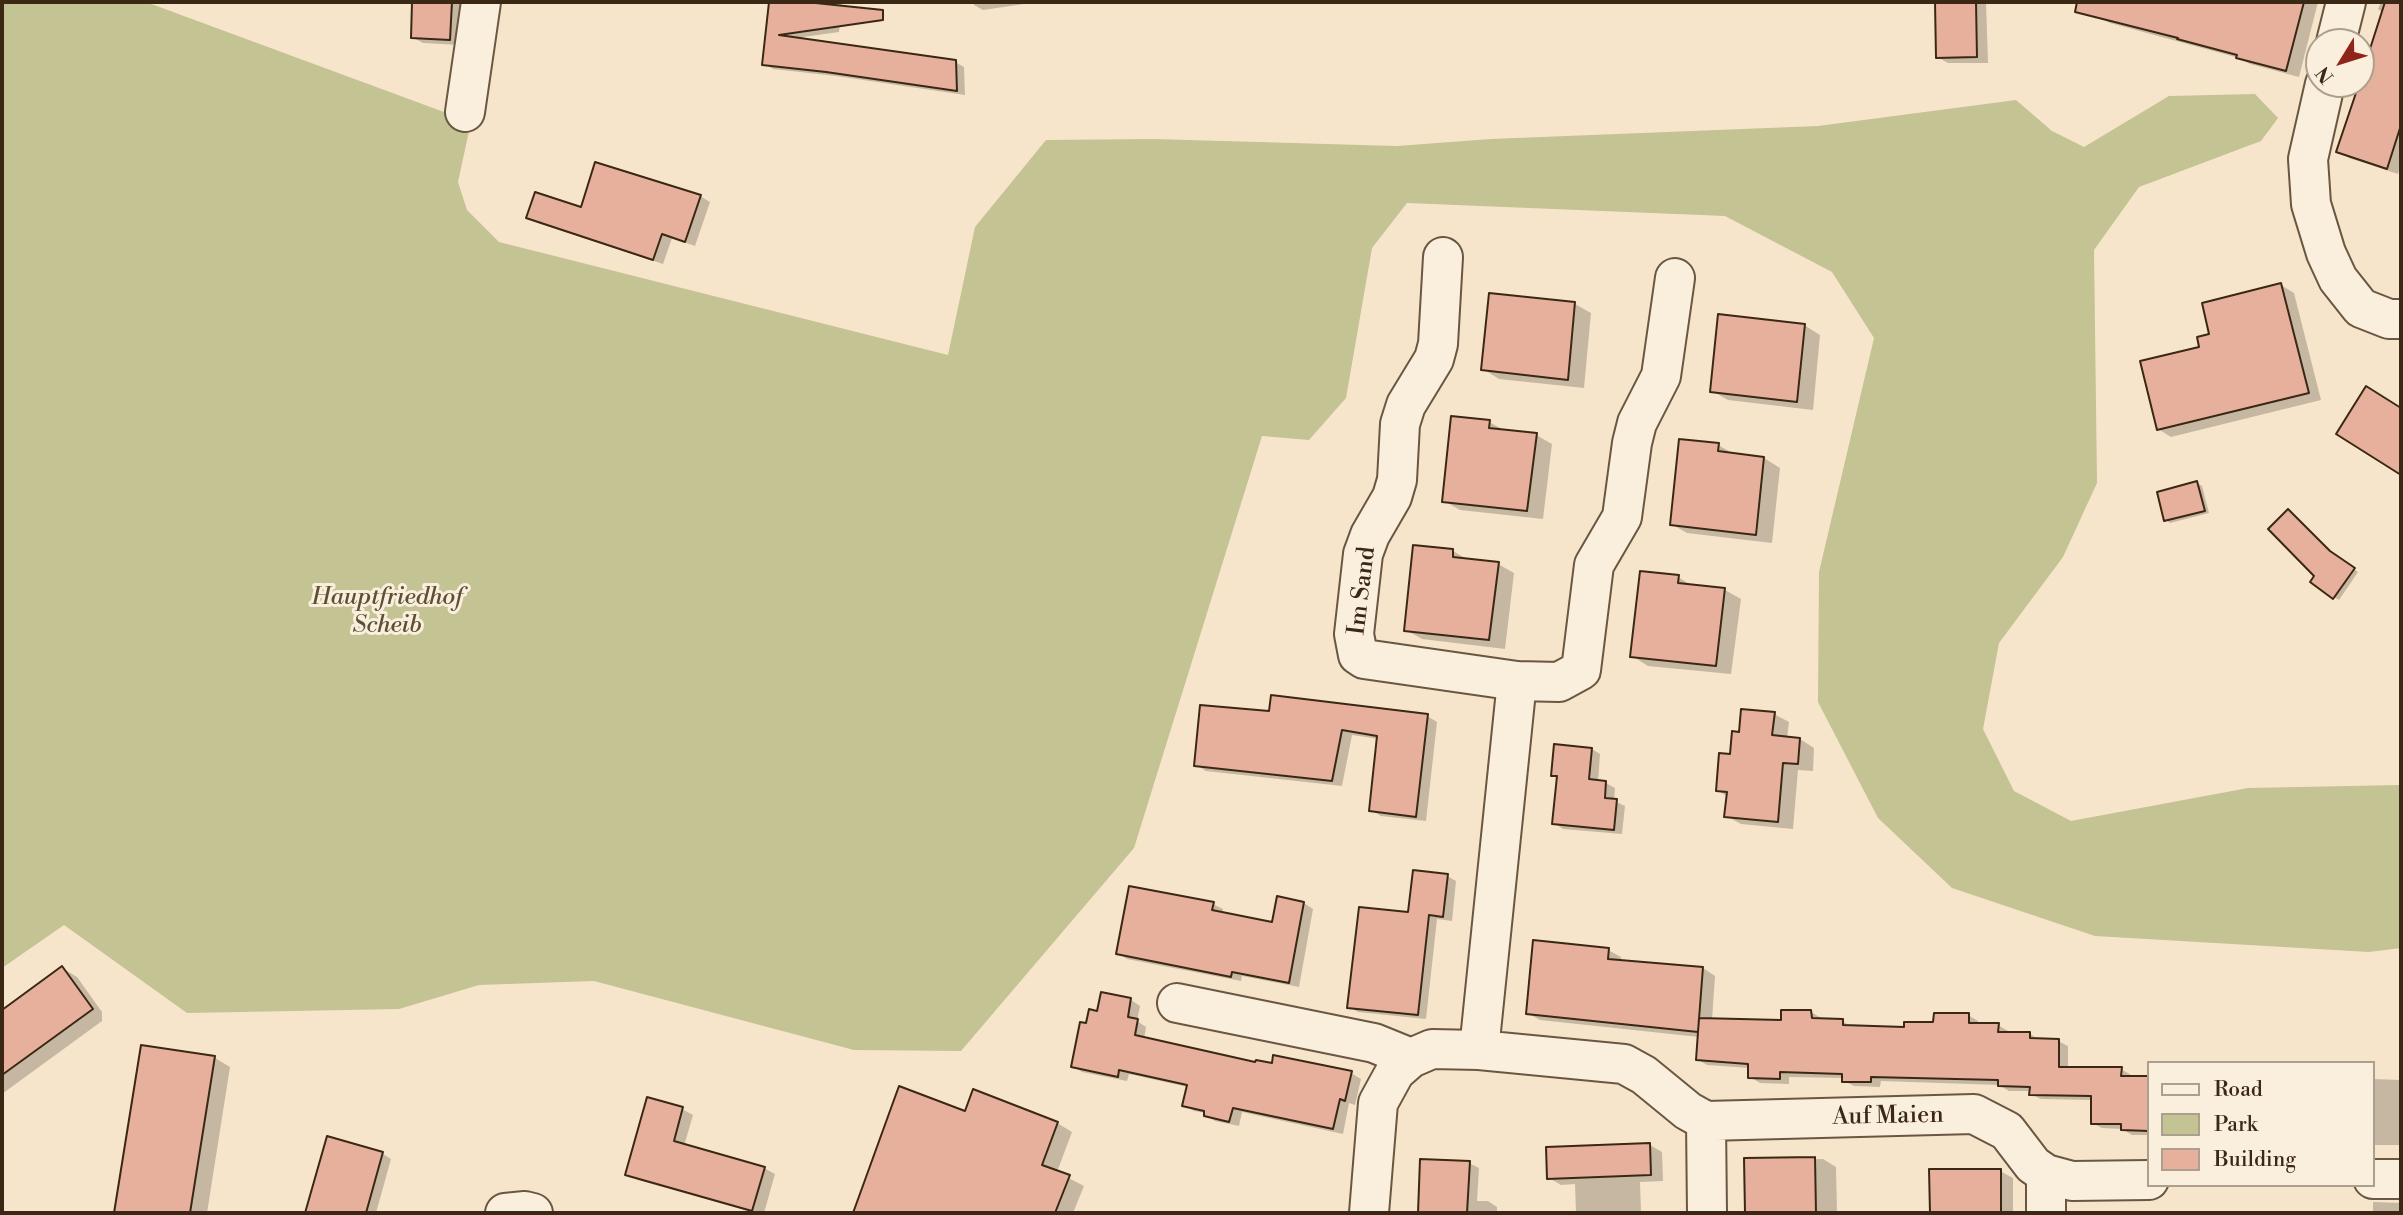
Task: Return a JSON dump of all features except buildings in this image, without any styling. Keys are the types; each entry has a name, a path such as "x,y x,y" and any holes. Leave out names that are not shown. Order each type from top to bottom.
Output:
{"street":[{"path":"466,111 481,2"},
{"path":"2340,28 2346,2"},
{"path":"2322,98 2308,159 2311,204 2326,253 2338,278 2361,308 2389,320 2401,319"},
{"name":"Im Sand","path":"1443,257 1438,344 1434,359 1406,405 1399,424 1397,480 1392,496 1370,535 1363,554 1354,634 1358,655 1364,660 1517,681 1559,682 1581,670 1594,565 1622,517 1637,423 1661,376 1675,278"},
{"path":"1479,1050 1517,681"},
{"path":"1177,1003 1374,1043 1410,1058"},
{"path":"1369,1213 1378,1103 1395,1072 1410,1058 1432,1049 1479,1050 1624,1064 1644,1074 1688,1111 1706,1121 1707,1213"},
{"name":"Auf Maien","path":"1706,1121 1974,1114 2007,1131 2032,1165 2046,1174"},
{"path":"2046,1213 2046,1174 2072,1181 2148,1180"},
{"path":"2375,1179 2401,1179"},
{"path":"505,1213 533,1213"}],"green space":[{"name":"Hauptfriedhof Scheib","path":"2,2 146,2 471,122 458,182 467,210 499,242 948,355 975,227 1046,140 1153,139 1397,146 1491,139 1818,126 2016,100 2052,131 2084,147 2169,96 2255,94 2278,118 2261,141 2139,187 2094,250 2097,483 2063,557 1999,643 1983,729 2014,791 2071,821 2248,788 2401,785 2401,948 2369,952 2095,936 1952,888 1878,818 1818,702 1819,572 1874,338 1832,272 1725,216 1407,203 1372,248 1346,398 1309,440 1262,436 1134,848 961,1051 854,1050 594,981 479,985 399,1009 187,1013 64,925 2,968"}]}
